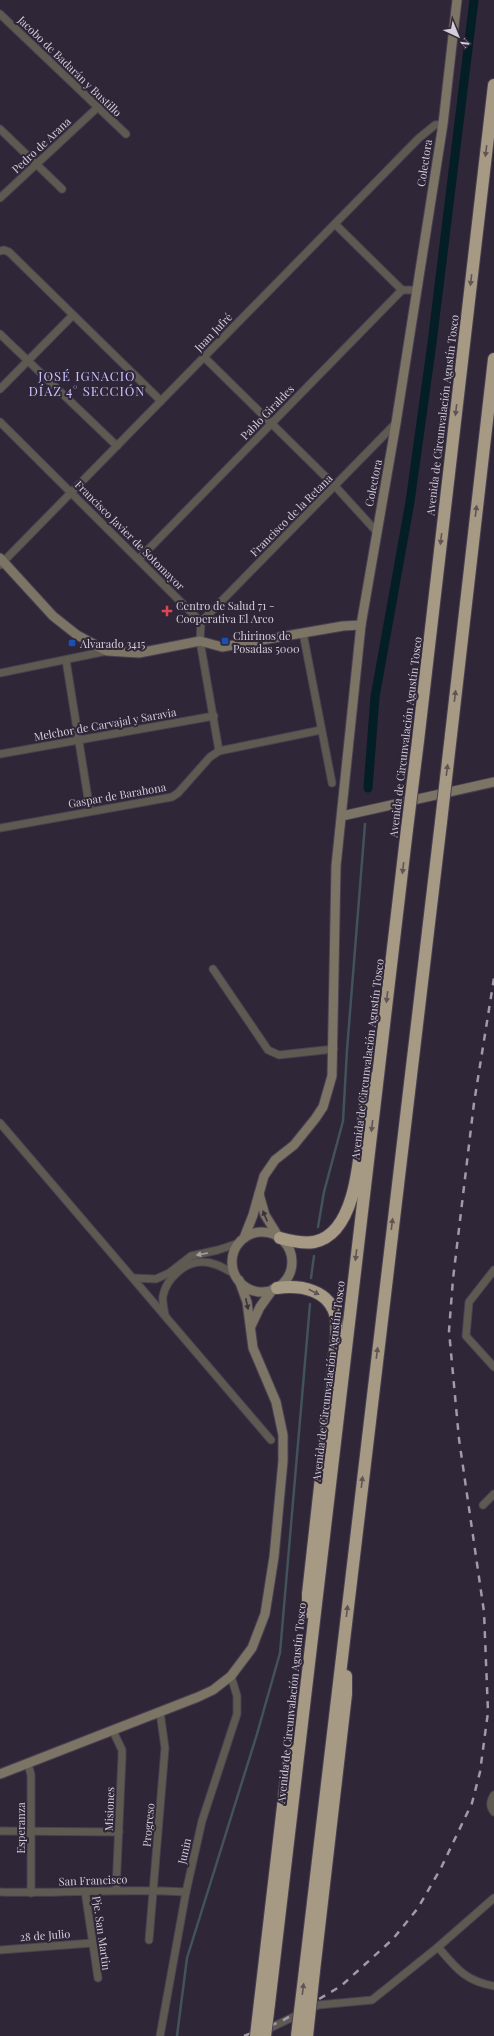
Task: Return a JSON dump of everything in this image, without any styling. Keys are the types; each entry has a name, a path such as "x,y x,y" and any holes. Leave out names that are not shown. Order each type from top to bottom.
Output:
{"highway":[{"name":"Avenida de Circunvalación Agustín Tosco","path":"265,2036 265,2003 305,1698 494,85"},
{"path":"307,2036 310,1970 344,1634 441,822 494,359"},
{"path":"279,1237 300,1242 314,1242 333,1231 342,1221 353,1191 366,1097 382,1044"},
{"path":"275,1288 296,1286 317,1292 330,1305 335,1316 336,1323 334,1361 308,1594 309,1659"},
{"path":"297,2036 310,1970"},
{"path":"255,2036 265,2003"}],"main road":[{"name":"Colectora","path":"242,1240 254,1215 259,1193 269,1168 307,1130 323,1107 332,1076 334,1049 336,866 362,625 376,531 396,423 443,124 457,0"},
{"path":"1,562 53,616 77,635 107,651 139,653 200,641 222,647 343,626 362,625"},
{"path":"342,816 494,782"},
{"path":"250,1330 260,1307 275,1288 287,1278 292,1265 290,1251 265,1215 259,1193"},
{"path":"0,1774 113,1731 213,1690 231,1676 252,1648 265,1614 274,1557 284,1461 283,1435 279,1412 267,1378 253,1348 247,1302 237,1277 232,1258 242,1240 256,1232 263,1232 279,1237"},
{"path":"237,1277 244,1285 256,1291 275,1288"}],"street":[{"name":"Jacobo de Badarán y Bustillo","path":"0,14 126,134"},
{"name":"Pedro de Arana","path":"0,198 98,107"},
{"name":"Juan Jufré","path":"1,562 72,492 419,138 435,125 443,124"},
{"path":"0,129 62,189"},
{"path":"335,224 402,290 416,290"},
{"path":"0,251 4,250 9,252 72,316 161,401"},
{"name":"Pablo Giraldes","path":"139,559 402,290"},
{"path":"0,389 72,316"},
{"path":"0,334 117,446"},
{"path":"204,357 335,486 376,531"},
{"name":"Francisco Javier de Sotomayor","path":"0,422 201,622"},
{"name":"Francisco de la Retana","path":"201,622 396,423"},
{"path":"201,622 200,641 219,751 322,730"},
{"path":"303,633 332,783"},
{"path":"0,673 107,651"},
{"path":"66,660 90,811"},
{"name":"Melchor de Carvajal y Saravia","path":"0,754 214,716"},
{"name":"Gaspar de Barahona","path":"0,828 172,797 178,793 210,757 219,751"},
{"path":"213,969 268,1050 280,1055 334,1049"},
{"path":"0,1124 271,1440"},
{"path":"133,1278 156,1279 169,1273 191,1256 218,1250 242,1240"},
{"path":"165,1315 163,1296 165,1290 171,1278 183,1268 203,1262 218,1265 237,1277"},
{"path":"494,1270 469,1302 466,1336 494,1365"},
{"path":"483,1505 494,1494"},
{"name":"Junin","path":"160,2036 186,1892 202,1821 238,1714 237,1696 231,1676"},
{"name":"Progreso","path":"150,1940 165,1748 160,1712"},
{"name":"Misiones","path":"113,1731 122,1750 116,1890"},
{"name":"Esperanza","path":"28,1764 31,1775 31,1893"},
{"path":"492,1798 490,1807 494,1812"},
{"path":"0,1831 31,1830 119,1832"},
{"name":"San Francisco","path":"0,1892 31,1893 154,1890 186,1892"},
{"name":"Pje. San Martin","path":"85,1891 98,1978"},
{"path":"255,2036 318,2005 372,2000 438,1947 494,1898"},
{"name":"28 de Julio","path":"0,1950 92,1943"},
{"path":"438,1947 466,1977 482,1984 494,1986"}],"waterway":[{"path":"368,788 375,697 410,502 432,343 474,0"},
{"path":"318,1227 324,1192 343,1121 347,1050 365,824"},
{"path":"311,1278 314,1256"},
{"path":"177,2036 187,1958 257,1734 280,1653 310,1304"}],"railway":[{"path":"244,2036 282,2021 341,1986 393,1939 418,1908 441,1868 472,1803 480,1772 488,1712 484,1612 459,1439 449,1331 453,1279 474,1103 494,978"}],"place":[{"name":"Centro de Salud 71 - Cooperativa El Arco","path":"167,611"},
{"name":"Chirinos de Posadas 5000","path":"225,641"},
{"name":"Alvarado 3415","path":"72,643"}],"district":[{"name":"JOSÉ IGNACIO DÍAZ 4° SECCIÓN","path":"87,382"}]}
